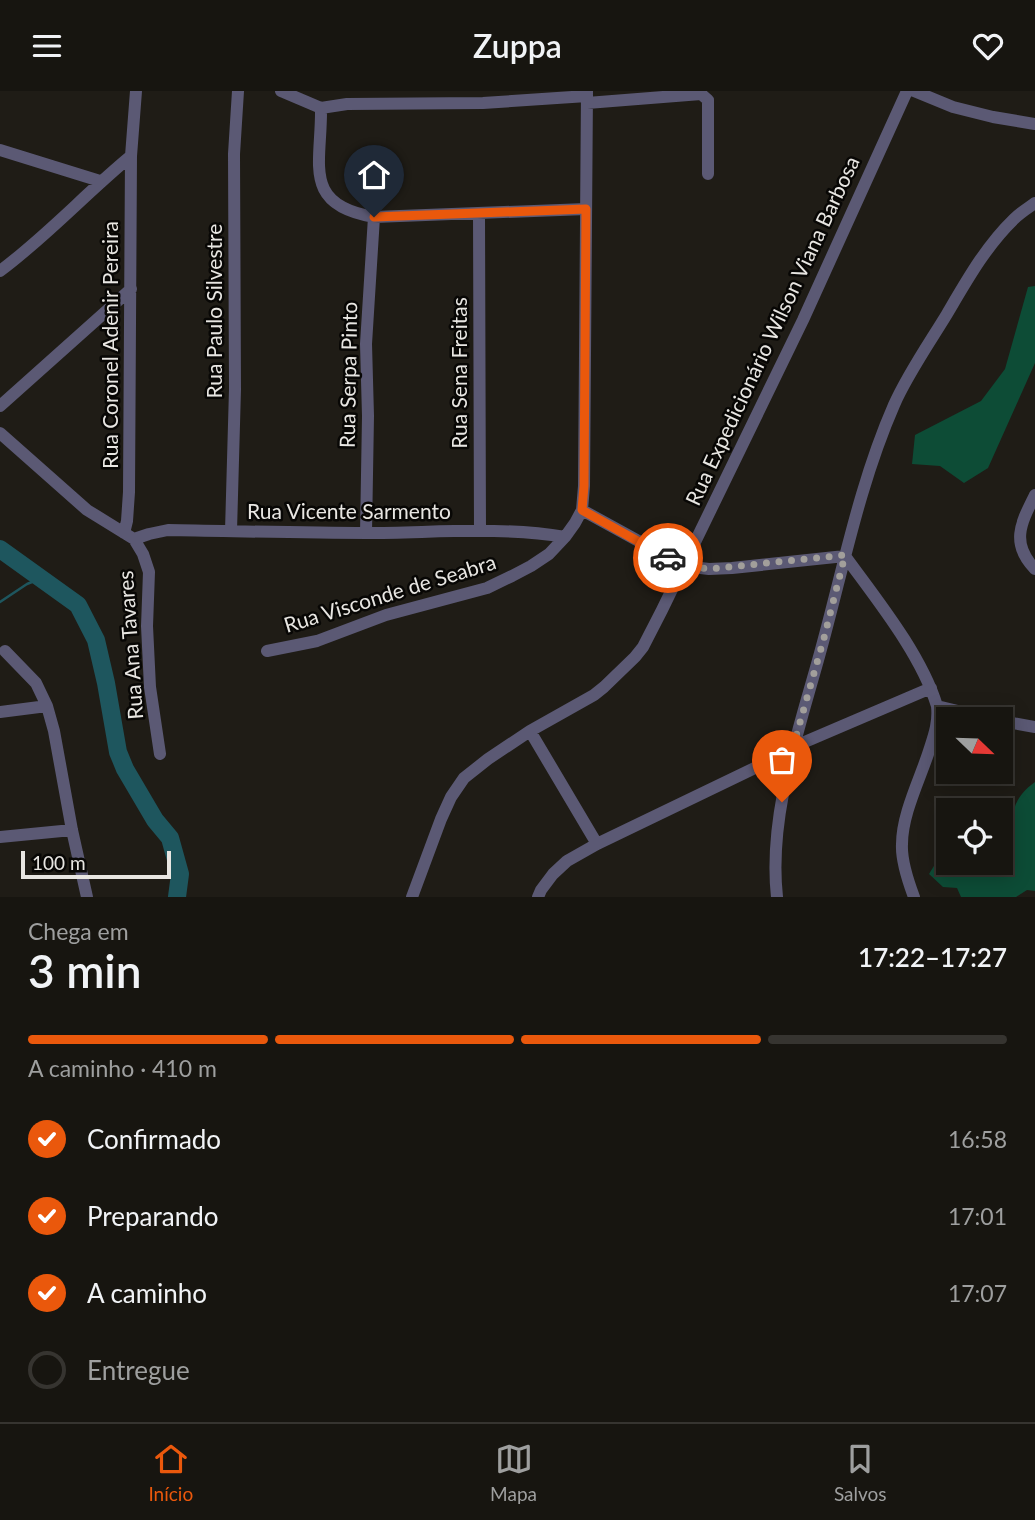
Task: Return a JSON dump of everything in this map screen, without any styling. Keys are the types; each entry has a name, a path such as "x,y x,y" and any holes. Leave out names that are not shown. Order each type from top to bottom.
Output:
{"street":[{"name":"Rua Coronel Adenir Pereira","path":"129,536 131,156 136,91"},
{"name":"Rua Paulo Silvestre","path":"231,531 235,389 234,154 238,91"},
{"path":"281,91 321,108 347,104 483,103 701,94 708,100 708,174"},
{"name":"Rua Expedicionário Wilson Viana Barbosa","path":"412,897 441,819 457,787 474,769 530,731 594,695 635,657 684,566 803,320 907,91"},
{"path":"914,91 953,107 1035,124"},
{"name":"Rua Visconde de Seabra","path":"267,651 317,641 386,615 487,588 549,554 575,523 582,510 584,486 587,97"},
{"path":"321,108 320,179 327,196 342,209 374,217 586,209"},
{"path":"0,150 100,181"},
{"path":"4,265 63,218 100,181 131,156"},
{"path":"777,897 778,831 793,747 864,487 895,404 980,258 1014,218 1035,202"},
{"name":"Rua Sena Freitas","path":"480,214 480,531"},
{"name":"Rua Serpa Pinto","path":"366,533 366,344 374,217"},
{"path":"0,406 131,289"},
{"path":"0,433 87,510 129,536"},
{"path":"1035,495 1023,519 1019,540 1024,558 1035,569"},
{"path":"582,510 684,566 732,568 845,555"},
{"name":"Rua Vicente Sarmento","path":"129,536 168,530 366,533 480,531 541,533 565,537"},
{"name":"Rua Ana Tavares","path":"129,536 144,554 149,572 147,639 150,687 160,754"},
{"path":"845,555 919,663 937,706 937,726 903,831 901,845 914,897"},
{"path":"5,651 36,683 47,706 87,897"},
{"path":"538,897 553,874 567,861 597,844 793,747 931,688"},
{"path":"0,712 47,706"},
{"path":"937,706 941,707"},
{"path":"1013,723 1035,727"},
{"path":"530,731 597,844"},
{"path":"0,837 72,830"}],"green space":[{"path":"1035,286 1035,363 988,468 964,483 940,466 912,464 915,435 981,401 1005,369 1028,287"},
{"path":"1035,782 1035,891 1027,890 1016,897 961,897 957,888 943,887 929,874 936,863 936,875 1013,875 1013,812 1027,788"}],"waterway":[{"path":"0,549 78,605 96,640 118,752 155,820 170,838 180,874 177,897"},
{"path":"0,602 27,584 42,578"}],"way so far":[{"path":"668,558 684,566 709,569 845,555 793,747 782,802"}],"route":[{"path":"374,217 586,209 582,510 668,558"}]}
